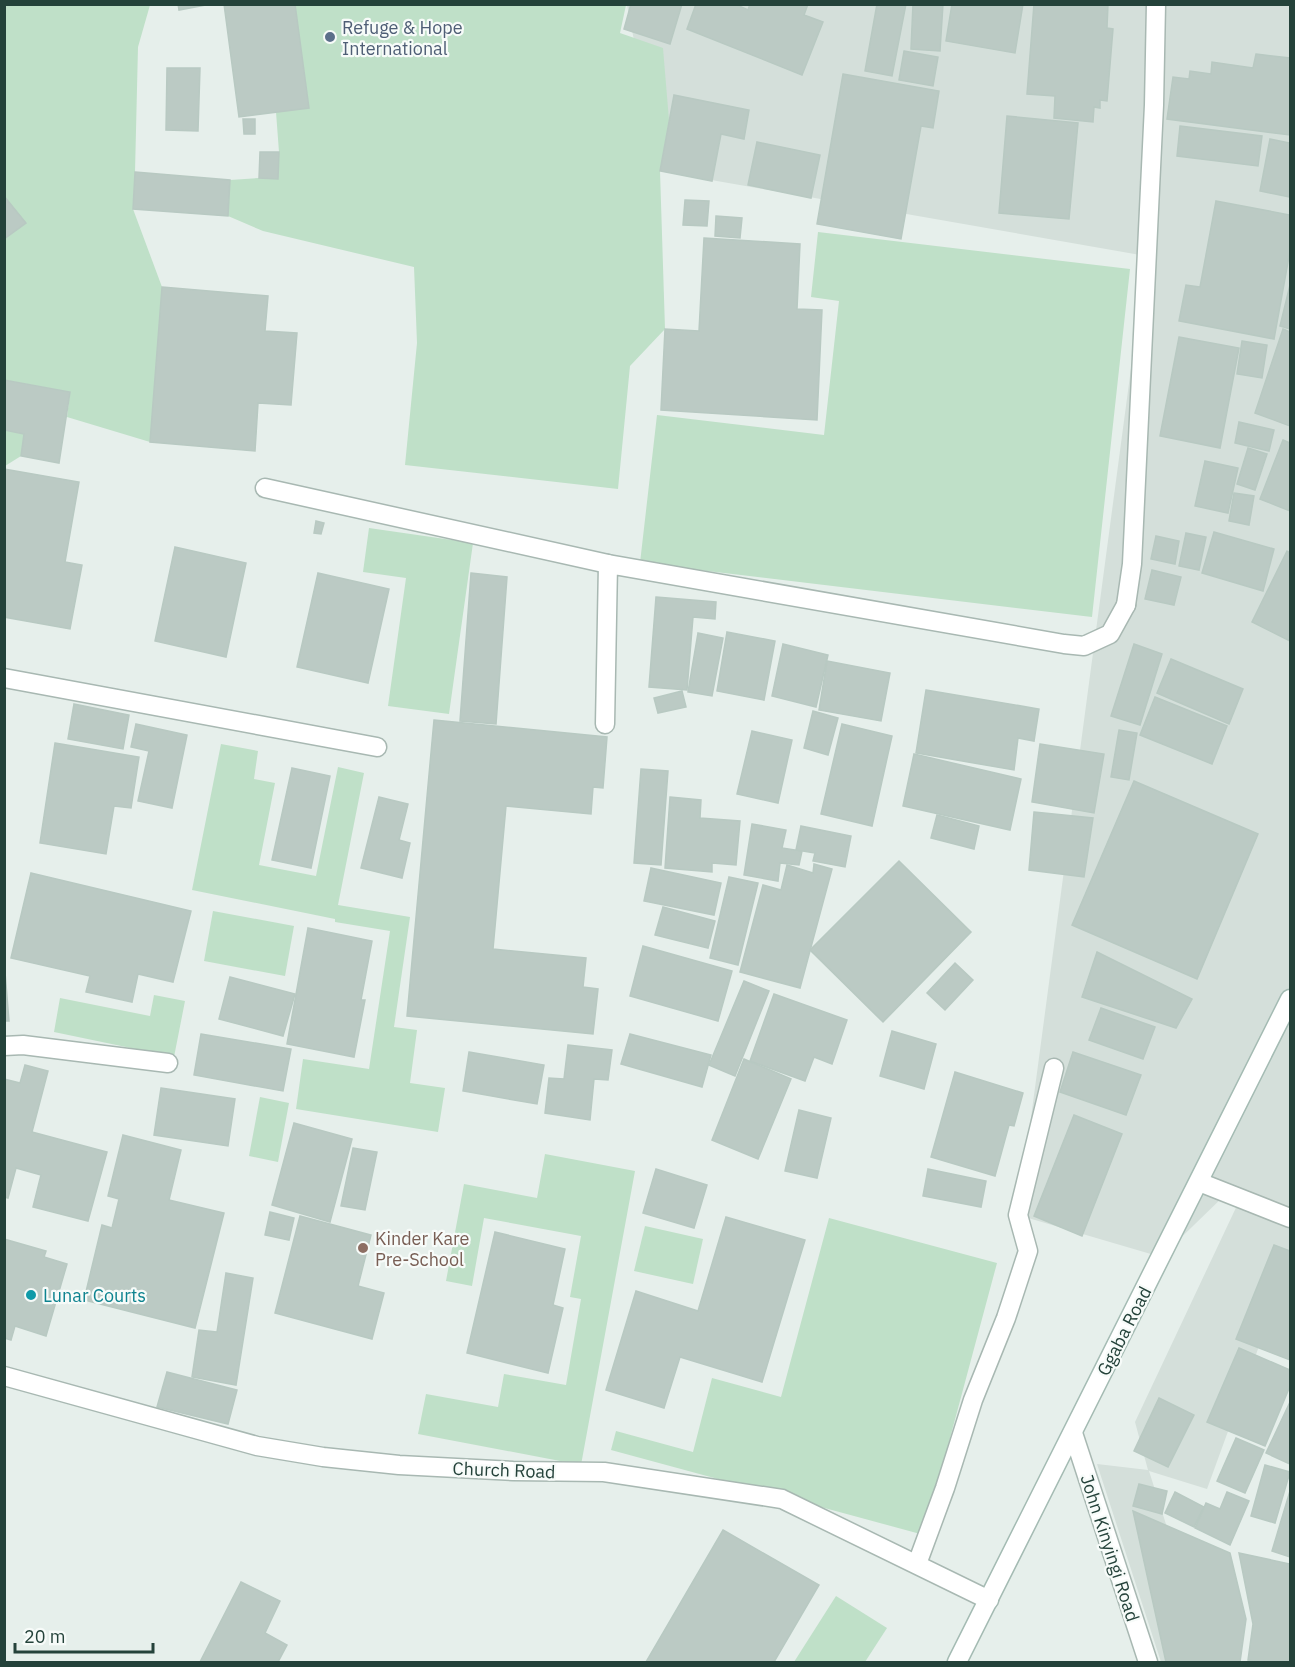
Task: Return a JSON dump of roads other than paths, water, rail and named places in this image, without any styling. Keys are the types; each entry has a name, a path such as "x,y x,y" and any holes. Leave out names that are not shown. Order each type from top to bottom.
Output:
{"street":[{"path":"265,488 608,564 1064,644 1084,646 1110,634 1126,605 1132,564 1154,105 1156,4"},
{"path":"605,724 608,564"},
{"path":"4,678 377,747"},
{"name":"Ggaba Road","path":"957,1662 1290,999"},
{"path":"4,1046 23,1045 168,1063"},
{"path":"917,1564 945,1488 973,1400 1006,1318 1028,1251 1018,1215 1054,1068"},
{"path":"1199,1182 1290,1218"},
{"name":"Church Road","path":"4,1376 257,1446 301,1453 399,1466 604,1472 782,1499 989,1600"},
{"name":"John Kinyingi Road","path":"1073,1434 1148,1662"}],"place":[{"name":"Refuge & Hope International","path":"330,37"},
{"name":"Kinder Kare Pre-School","path":"363,1248"},
{"name":"Lunar Courts","path":"31,1295"}]}
